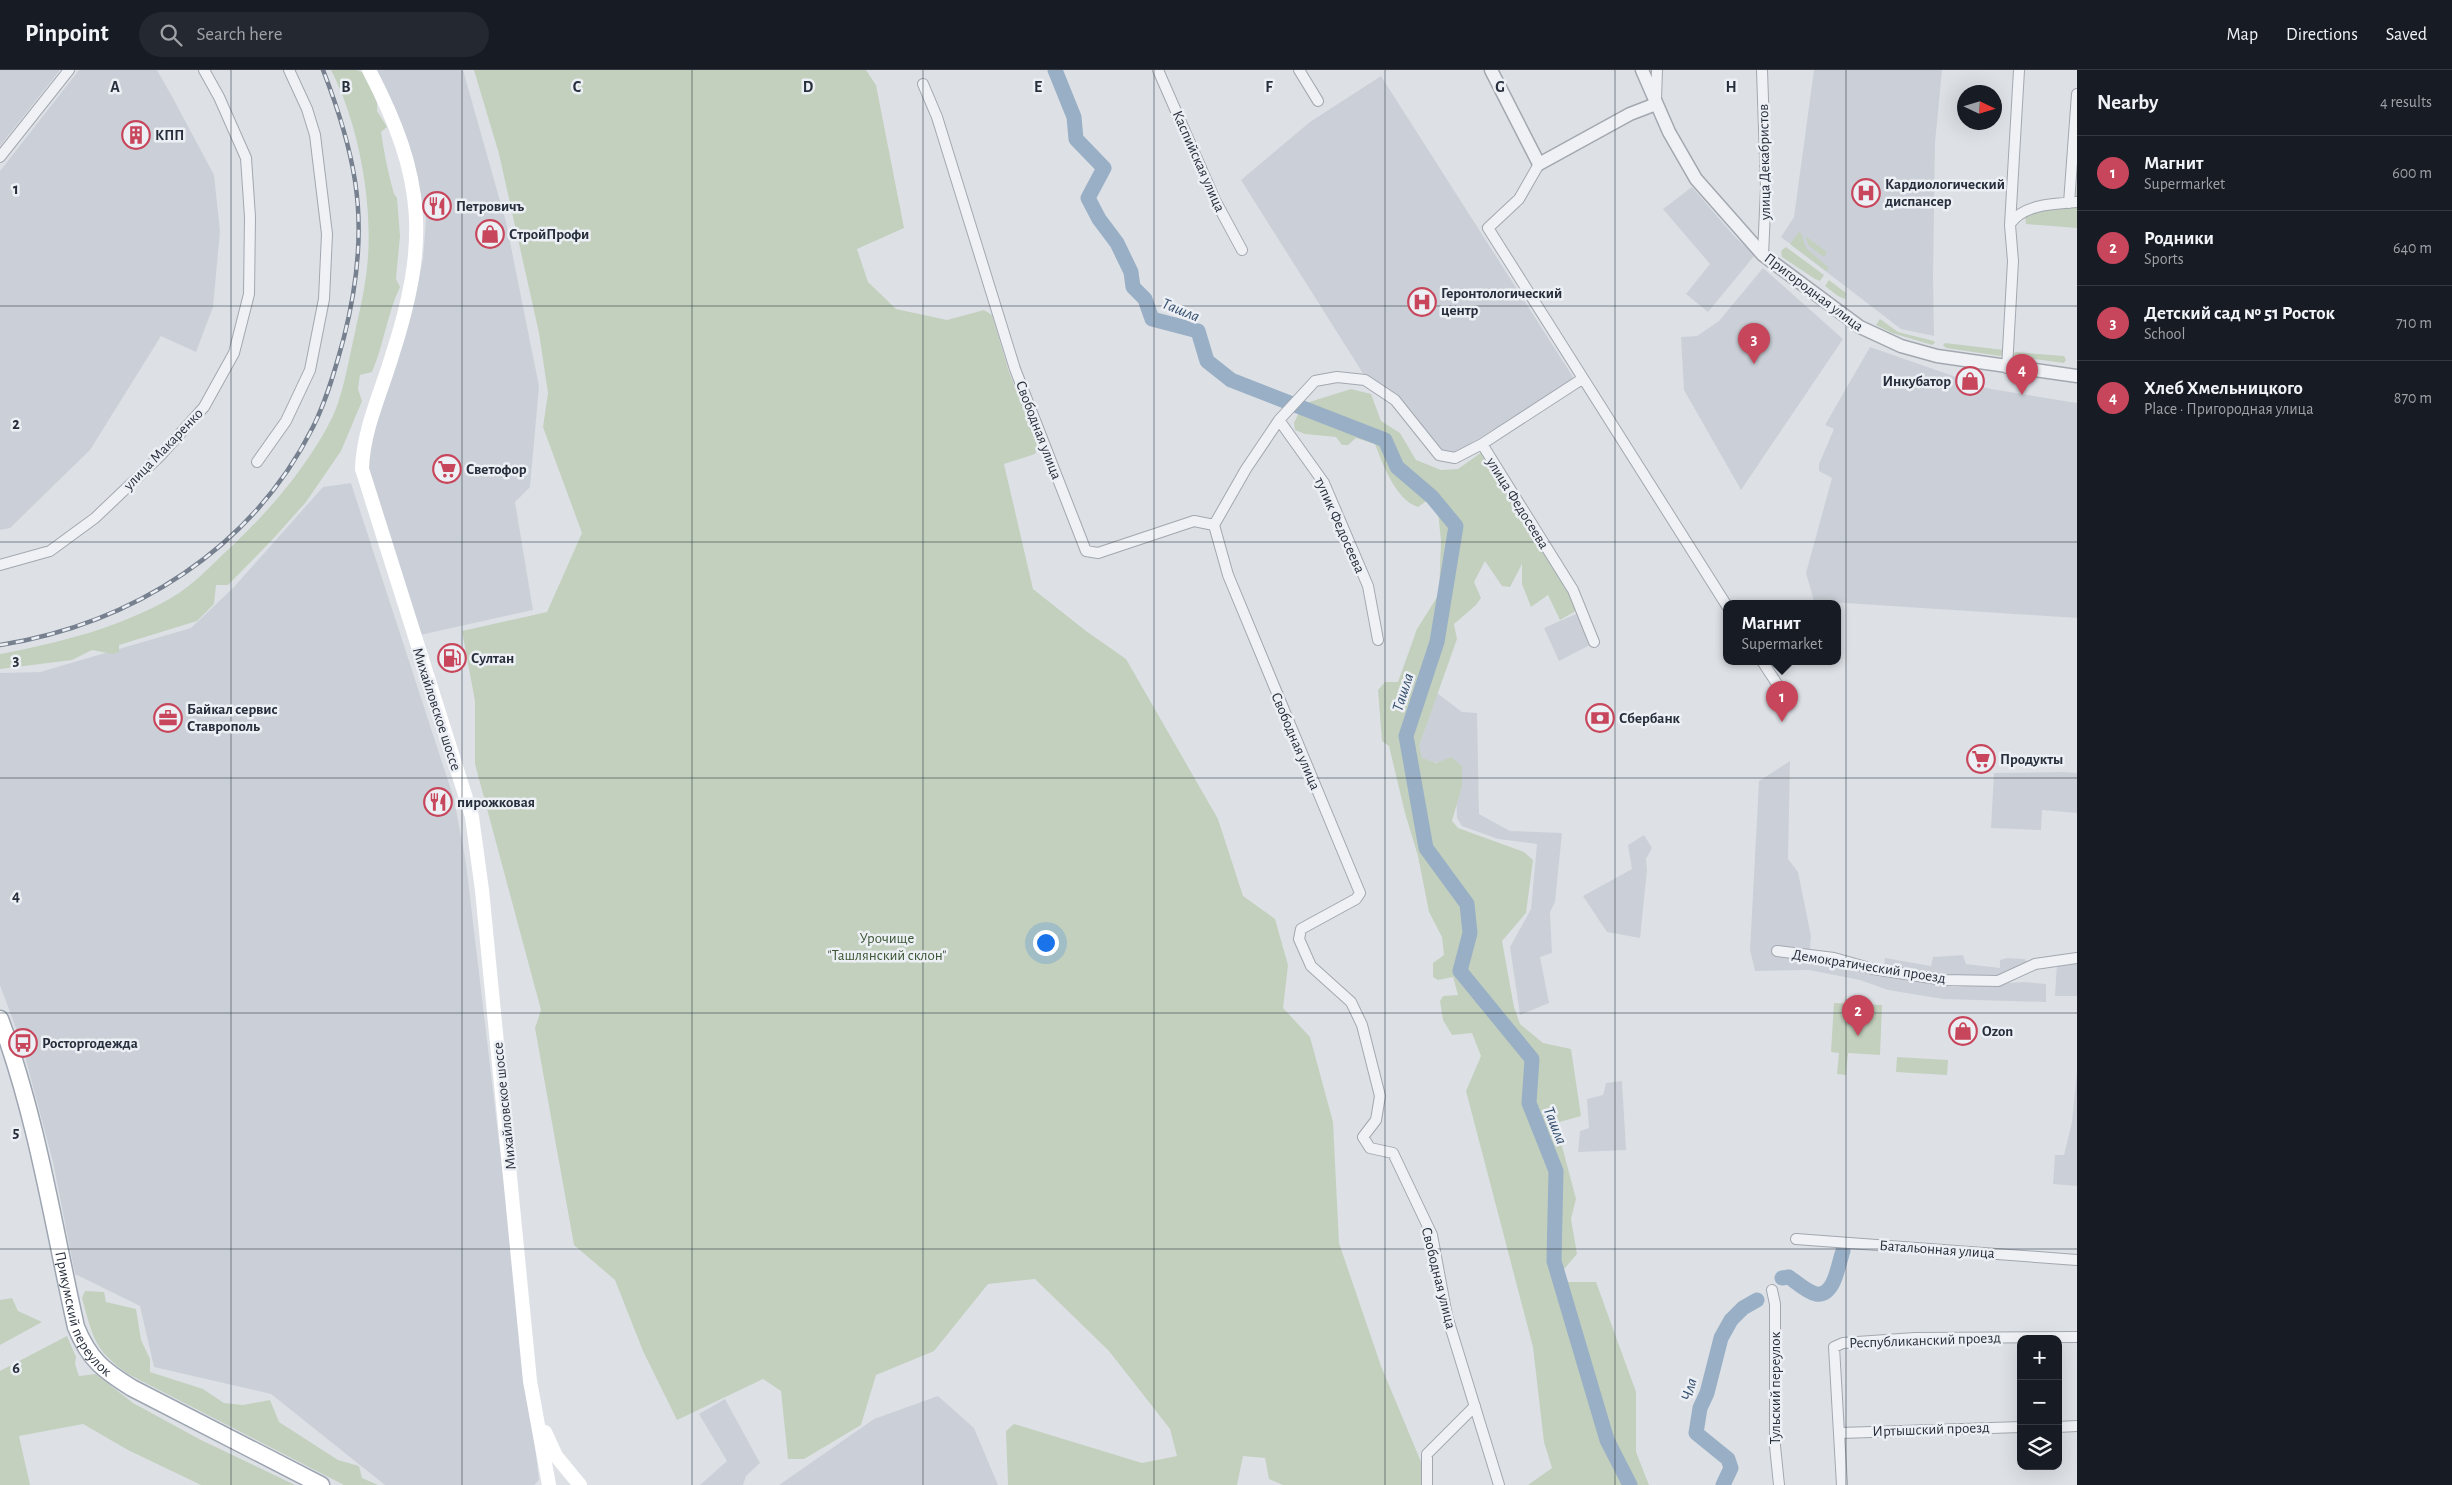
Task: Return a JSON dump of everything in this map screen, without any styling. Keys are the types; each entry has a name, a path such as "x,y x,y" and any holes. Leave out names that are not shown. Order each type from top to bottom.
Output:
{"main road":[{"name":"Михайловское шоссе","path":"369,70 385,100 407,162 415,192 418,238 406,313 368,430 363,450 362,469 472,817 483,900 533,1401 549,1485"},
{"name":"Прикумский переулок","path":"0,1019 22,1082 76,1327 84,1347 107,1373 146,1396 322,1485"},
{"path":"533,1401 556,1456 580,1485"}],"street":[{"path":"0,157 70,70"},
{"name":"улица Макаренко","path":"0,565 50,551 95,518 160,456 204,407 234,353 249,294 250,217 246,158 219,97 204,70"},
{"path":"257,462 286,422 310,370 324,299 327,234 318,153 308,109 289,70"},
{"name":"Каспийская улица","path":"1158,70 1215,200 1242,250"},
{"path":"1298,70 1318,101"},
{"path":"1491,70 1538,164"},
{"path":"1642,70 1656,102 1538,164 1519,199 1488,228 1723,600"},
{"name":"Пригородная улица","path":"1657,70 1656,102 1669,132 1696,179 1763,254 1873,335 1901,346 1937,356 2007,368 2077,376"},
{"name":"улица Декабристов","path":"1762,70 1766,188 1763,254"},
{"path":"2007,368 2013,261 2010,224 2019,70"},
{"name":"Свободная улица","path":"923,84 937,117 1015,369 1086,551 1098,553 1194,521 1214,525 1228,575 1360,893 1356,899 1301,928 1299,939 1311,966 1352,1002 1362,1024 1380,1096 1376,1120 1363,1137 1370,1148 1393,1154 1432,1235 1447,1316 1499,1485"},
{"path":"2010,224 2017,214 2028,209 2073,202 2077,94"},
{"path":"1214,525 1246,469 1280,420 1315,381 1337,377 1364,380 1394,400 1439,455 1455,458 1482,444"},
{"name":"улица Федосеева","path":"1582,379 1482,444 1573,590 1594,642"},
{"name":"тупик Федосеева","path":"1280,420 1324,483 1368,586 1378,640"},
{"path":"1765,665 1783,693"},
{"name":"Демократический проезд","path":"1777,951 1834,958 1872,969 1944,980 1998,981 2035,964 2077,958"},
{"name":"Батальонная улица","path":"1796,1239 2077,1260"},
{"name":"Тульский переулок","path":"1772,1290 1775,1304 1775,1446 1780,1485"},
{"name":"Республиканский проезд","path":"1840,1433 1834,1347 1843,1343 1915,1338 2077,1337"},
{"path":"1427,1485 1427,1454 1475,1406"},
{"path":"2062,1427 2077,1426"},
{"name":"Иртышский проезд","path":"1840,1433 2017,1427"},
{"path":"1840,1433 1842,1485"}],"shaded area":[{"path":"0,70 60,70 0,146"},
{"path":"79,70 157,70 174,100 214,175 220,231 213,307 196,352 161,336 90,450 10,528 0,530 0,171"},
{"path":"376,70 463,70 506,222 539,386 530,487 515,502 533,610 420,635 377,509 366,457 412,310 423,259 426,219 414,164"},
{"name":"Кардиологический диспансер","path":"1814,70 1942,70 1935,143 1934,336 1901,329 1781,237 1794,217"},
{"name":"Геронтологический центр","path":"1381,76 1573,377 1571,382 1455,453 1445,453 1398,396 1364,375 1241,180 1310,122"},
{"path":"1692,187 1735,237 1755,255 1708,312 1686,294 1710,264 1663,209"},
{"path":"1763,268 1843,339 1741,490 1684,390 1681,337 1697,336 1719,321"},
{"path":"1870,347 1959,378 1960,382 2077,403 2077,618 1841,603 1841,600 1814,600 1806,573 1832,478 1819,471 1819,464 1834,429 1825,425"},
{"path":"351,483 454,799 466,863 539,1480 534,1485 385,1485 271,1394 154,1367 140,1306 75,1274 53,1162 22,1045 0,985 0,673 40,672 191,628 233,588 323,487"},
{"path":"1578,613 1592,644 1559,661 1544,628"},
{"path":"1437,693 1462,712 1477,713 1479,814 1510,831 1562,833 1555,902 1550,912 1552,953 1540,957 1549,1003 1520,1015 1510,947 1531,909 1537,844 1498,839 1462,826 1457,818 1455,764 1420,761 1419,746"},
{"path":"1790,761 1788,859 1798,872 1811,936 1809,961 1837,964 1887,977 1954,987 2023,982 2046,984 2046,1002 1943,999 1888,990 1860,980 1809,970 1755,971 1750,950 1759,781"},
{"path":"1994,773 2077,773 2077,813 2042,810 2041,830 1991,828"},
{"path":"1644,835 1652,848 1646,859 1647,870 1640,938 1607,932 1583,896 1632,869 1628,845"},
{"path":"1963,955 1966,964 2000,968 2000,960 2007,958 2025,959 2029,965 2003,976 1937,978 1884,968 1885,958 1931,966 1933,957"},
{"path":"2057,963 2077,963 2077,996 2055,996"},
{"path":"2077,1071 2077,1186 2053,1184 2055,1155 2064,1155 2072,1122"},
{"path":"1622,1081 1626,1150 1578,1152 1580,1131 1589,1128 1587,1099 1603,1095 1606,1083"},
{"path":"938,1396 974,1428 998,1485 779,1485 874,1419"},
{"path":"725,1399 760,1463 746,1476 743,1485 700,1485 727,1461 699,1414"}],"green space":[{"path":"331,70 357,70 364,73 377,102 377,111 387,127 381,132 390,178 394,194 397,198 400,236 396,279 400,287 372,372 360,375 358,389 362,401 341,451 306,502 273,539 228,585 216,585 214,604 197,621 119,645 119,652 113,654 92,650 72,660 0,669 0,654 44,645 109,626 151,609 187,587 246,533 287,487 300,470 332,418 346,373 362,302 366,279 369,234 365,186 356,136 341,91"},
{"name":"Урочище \"Ташлянский склон\"","path":"474,70 866,70 876,85 904,228 857,249 868,282 896,309 947,320 984,310 992,315 1009,372 1039,446 1035,454 1004,464 1033,589 1086,631 1126,659 1218,819 1243,896 1275,919 1288,965 1283,1008 1310,1037 1333,1122 1339,1243 1381,1366 1424,1469 1421,1485 1283,1485 1269,1479 1265,1458 1243,1456 1237,1485 1008,1485 1006,1431 1014,1424 1142,1463 1177,1456 1170,1429 1109,1351 1035,1279 988,1284 934,1351 876,1375 861,1425 804,1459 788,1459 781,1391 763,1379 677,1420 643,1351 615,1280 574,1245 535,1028 541,1010 475,764 475,701 462,631 547,612 582,533 543,427 548,393 539,333 499,154"},
{"path":"2077,182 2077,228 2026,224 2025,213 2075,207"},
{"path":"1799,232 1806,248 1829,268 1826,271 1790,244"},
{"path":"1805,236 1827,252 1824,257 1809,246"},
{"path":"1786,247 1824,275 1820,281 1782,257 1781,251"},
{"path":"1829,280 1846,293 1845,299 1825,286"},
{"path":"1880,319 1898,332 1934,341 1935,343 1932,345 1892,333 1876,325"},
{"path":"1945,343 2004,350 2004,354 2000,356 1946,348 1943,345"},
{"path":"2015,352 2064,356 2066,360 2064,363 2018,357 2013,356"},
{"path":"1351,389 1371,394 1381,421 1400,433 1416,460 1441,470 1458,469 1482,452 1579,609 1560,620 1548,595 1531,607 1522,584 1522,564 1510,587 1502,586 1485,561 1474,582 1481,598 1476,605 1454,624 1457,639 1419,746 1422,758 1436,763 1451,757 1462,766 1462,786 1452,821 1458,828 1524,852 1533,860 1526,913 1502,941 1514,1007 1520,1024 1543,1043 1571,1049 1581,1116 1556,1123 1576,1199 1571,1219 1577,1254 1553,1282 1596,1282 1636,1392 1636,1452 1649,1485 1528,1485 1552,1468 1544,1442 1533,1347 1466,1091 1481,1056 1472,1033 1452,1035 1443,1020 1440,1001 1443,996 1458,995 1453,977 1438,980 1433,977 1433,963 1444,955 1442,937 1429,912 1418,856 1405,813 1389,746 1382,741 1378,690 1385,682 1398,682 1417,629 1439,594 1441,541 1438,511 1428,500 1418,507 1403,497 1391,481 1375,444 1356,438 1348,445 1342,445 1336,437 1305,434 1295,430 1294,423 1303,404"},
{"path":"1834,1003 1882,1005 1880,1055 1848,1053 1846,1075 1837,1074 1839,1053 1831,1052"},
{"path":"1897,1057 1948,1060 1947,1075 1896,1072"},
{"path":"85,1291 104,1292 106,1302 136,1309 141,1340 150,1359 150,1372 203,1389 224,1403 243,1405 270,1400 279,1422 338,1460 359,1466 362,1478 378,1485 344,1485 128,1374 108,1357 96,1341 82,1298"},
{"path":"12,1298 18,1311 42,1322 0,1345 0,1300"},
{"path":"67,1336 76,1357 75,1364 79,1376 96,1374 133,1403 201,1440 295,1485 201,1485 128,1450 83,1424 19,1436 30,1485 0,1485 0,1371"}],"waterway":[{"name":"Ташла","path":"1055,70 1074,117 1076,139 1104,168 1088,198 1099,219 1117,243 1131,272 1133,287 1145,299 1152,319 1198,331 1207,361 1231,380 1385,440 1397,467 1432,497 1456,526 1437,642 1406,736 1426,848 1467,904 1470,933 1460,971 1532,1059 1529,1103 1556,1171 1554,1261 1607,1440 1630,1485"},
{"name":"Чла","path":"1782,1278 1789,1277 1809,1291 1822,1294 1832,1285 1843,1251"},
{"name":"Чла","path":"1723,1485 1731,1468 1728,1459 1696,1433 1700,1408 1707,1393 1721,1338 1731,1320 1743,1308 1757,1300"}],"railway":[{"path":"0,645 49,635 96,619 141,599 183,574 222,544 257,510 287,471 313,427 327,394 349,318 355,279 358,239 357,200 349,152 342,124 323,70"}],"place":[{"name":"КПП","path":"136,135"},
{"name":"Кардиологический диспансер","path":"1866,193"},
{"name":"Петровичъ","path":"437,206"},
{"name":"СтройПрофи","path":"490,234"},
{"name":"Геронтологический центр","path":"1422,302"},
{"name":"Детский сад № 51 Росток","path":"1754,364"},
{"name":"Инкубатор","path":"1970,381"},
{"name":"Хлеб Хмельницкого","path":"2022,395"},
{"name":"Светофор","path":"447,469"},
{"name":"Султан","path":"452,658"},
{"name":"Байкал сервис Ставрополь","path":"168,718"},
{"name":"Сбербанк","path":"1600,718"},
{"name":"Магнит","path":"1782,722"},
{"name":"Продукты","path":"1981,759"},
{"name":"пирожковая","path":"438,802"},
{"name":"Ozon","path":"1963,1031"},
{"name":"Родники","path":"1858,1036"},
{"name":"Росторгодежда","path":"23,1043"}]}
